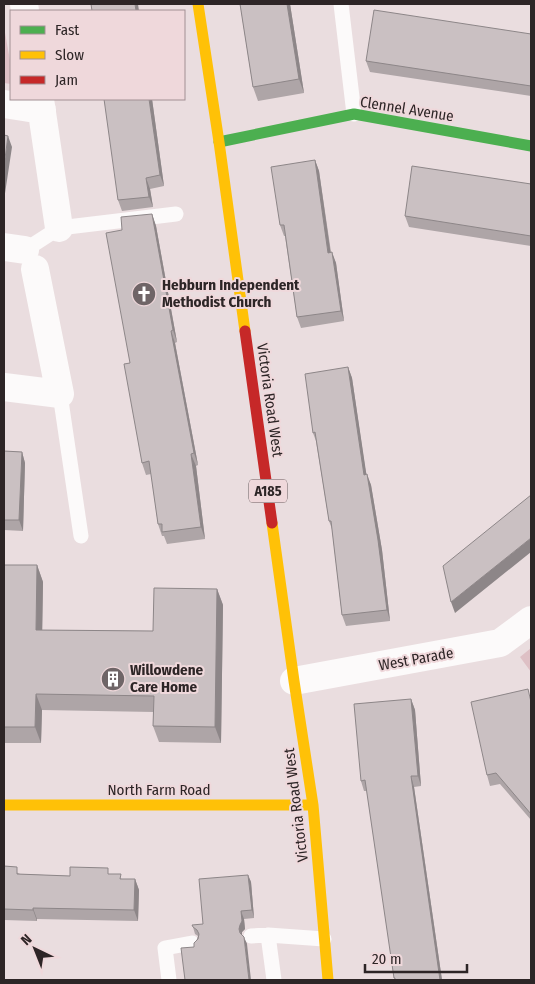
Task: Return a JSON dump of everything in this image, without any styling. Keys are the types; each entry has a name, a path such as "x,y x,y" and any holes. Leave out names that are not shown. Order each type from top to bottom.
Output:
{"main road":[{"name":"Victoria Road West","path":"198,4 313,805 328,980"},
{"name":"Clennel Avenue","path":"219,142 354,114 531,146"},
{"name":"North Farm Road","path":"4,805 313,805"}],"street":[{"path":"4,104 41,104 60,228"},
{"path":"4,388 60,394 21,255"},
{"name":"West Parade","path":"294,681 500,643 531,620"}],"lane":[{"path":"341,4 354,114"},
{"path":"21,255 60,228 176,214"},
{"path":"60,394 81,536"},
{"path":"268,935 274,980"},
{"path":"250,936 268,935 324,939"},
{"path":"168,980 165,948 192,943"}],"shaded area":[{"path":"4,27 10,60 10,84 4,83"},
{"path":"531,648 531,672 520,657"}],"building":[{"path":"91,4 135,4 136,10 92,10"},
{"path":"240,4 287,4 299,79 253,87"},
{"path":"374,10 531,34 531,86 366,61"},
{"path":"104,100 149,100 160,175 146,178 149,197 118,200"},
{"path":"4,135 8,136 4,166"},
{"path":"315,160 328,253 332,252 341,311 297,317 284,225 280,225 271,167"},
{"path":"412,166 531,184 531,236 405,216"},
{"path":"152,214 173,330 171,331 194,453 191,454 201,527 162,532 162,524 158,524 149,461 142,463 124,364 130,363 106,233 122,230 121,217"},
{"path":"348,367 364,475 367,474 378,540 387,610 342,615 331,521 329,521 315,432 313,433 305,374"},
{"path":"4,451 22,452 19,520 4,520"},
{"path":"531,495 531,538 451,602 443,566"},
{"name":"Willowdene Care Home","path":"4,565 37,565 36,630 153,631 154,588 217,589 215,727 153,726 154,696 36,694 35,727 4,727"},
{"path":"528,689 531,702 531,814 496,773 487,775 471,702"},
{"path":"411,699 418,776 411,776 440,980 395,980 394,978 365,780 361,781 354,704"},
{"path":"4,866 17,867 17,874 70,876 70,867 108,868 108,874 121,874 120,879 135,879 134,910 4,909"},
{"path":"248,875 252,910 241,911 242,921 239,929 244,937 249,980 185,980 181,948 194,947 199,934 192,925 203,924 199,879"}],"traffic: fast":[{"path":"219,142 354,114 531,146"}],"traffic: slow":[{"path":"198,4 245,331"},
{"path":"272,523 313,805 328,980"},
{"path":"4,805 313,805"}],"traffic: jam":[{"path":"245,331 272,523"}],"place":[{"name":"Hebburn Independent Methodist Church","path":"144,294"},
{"name":"Willowdene Care Home","path":"113,679"}]}
